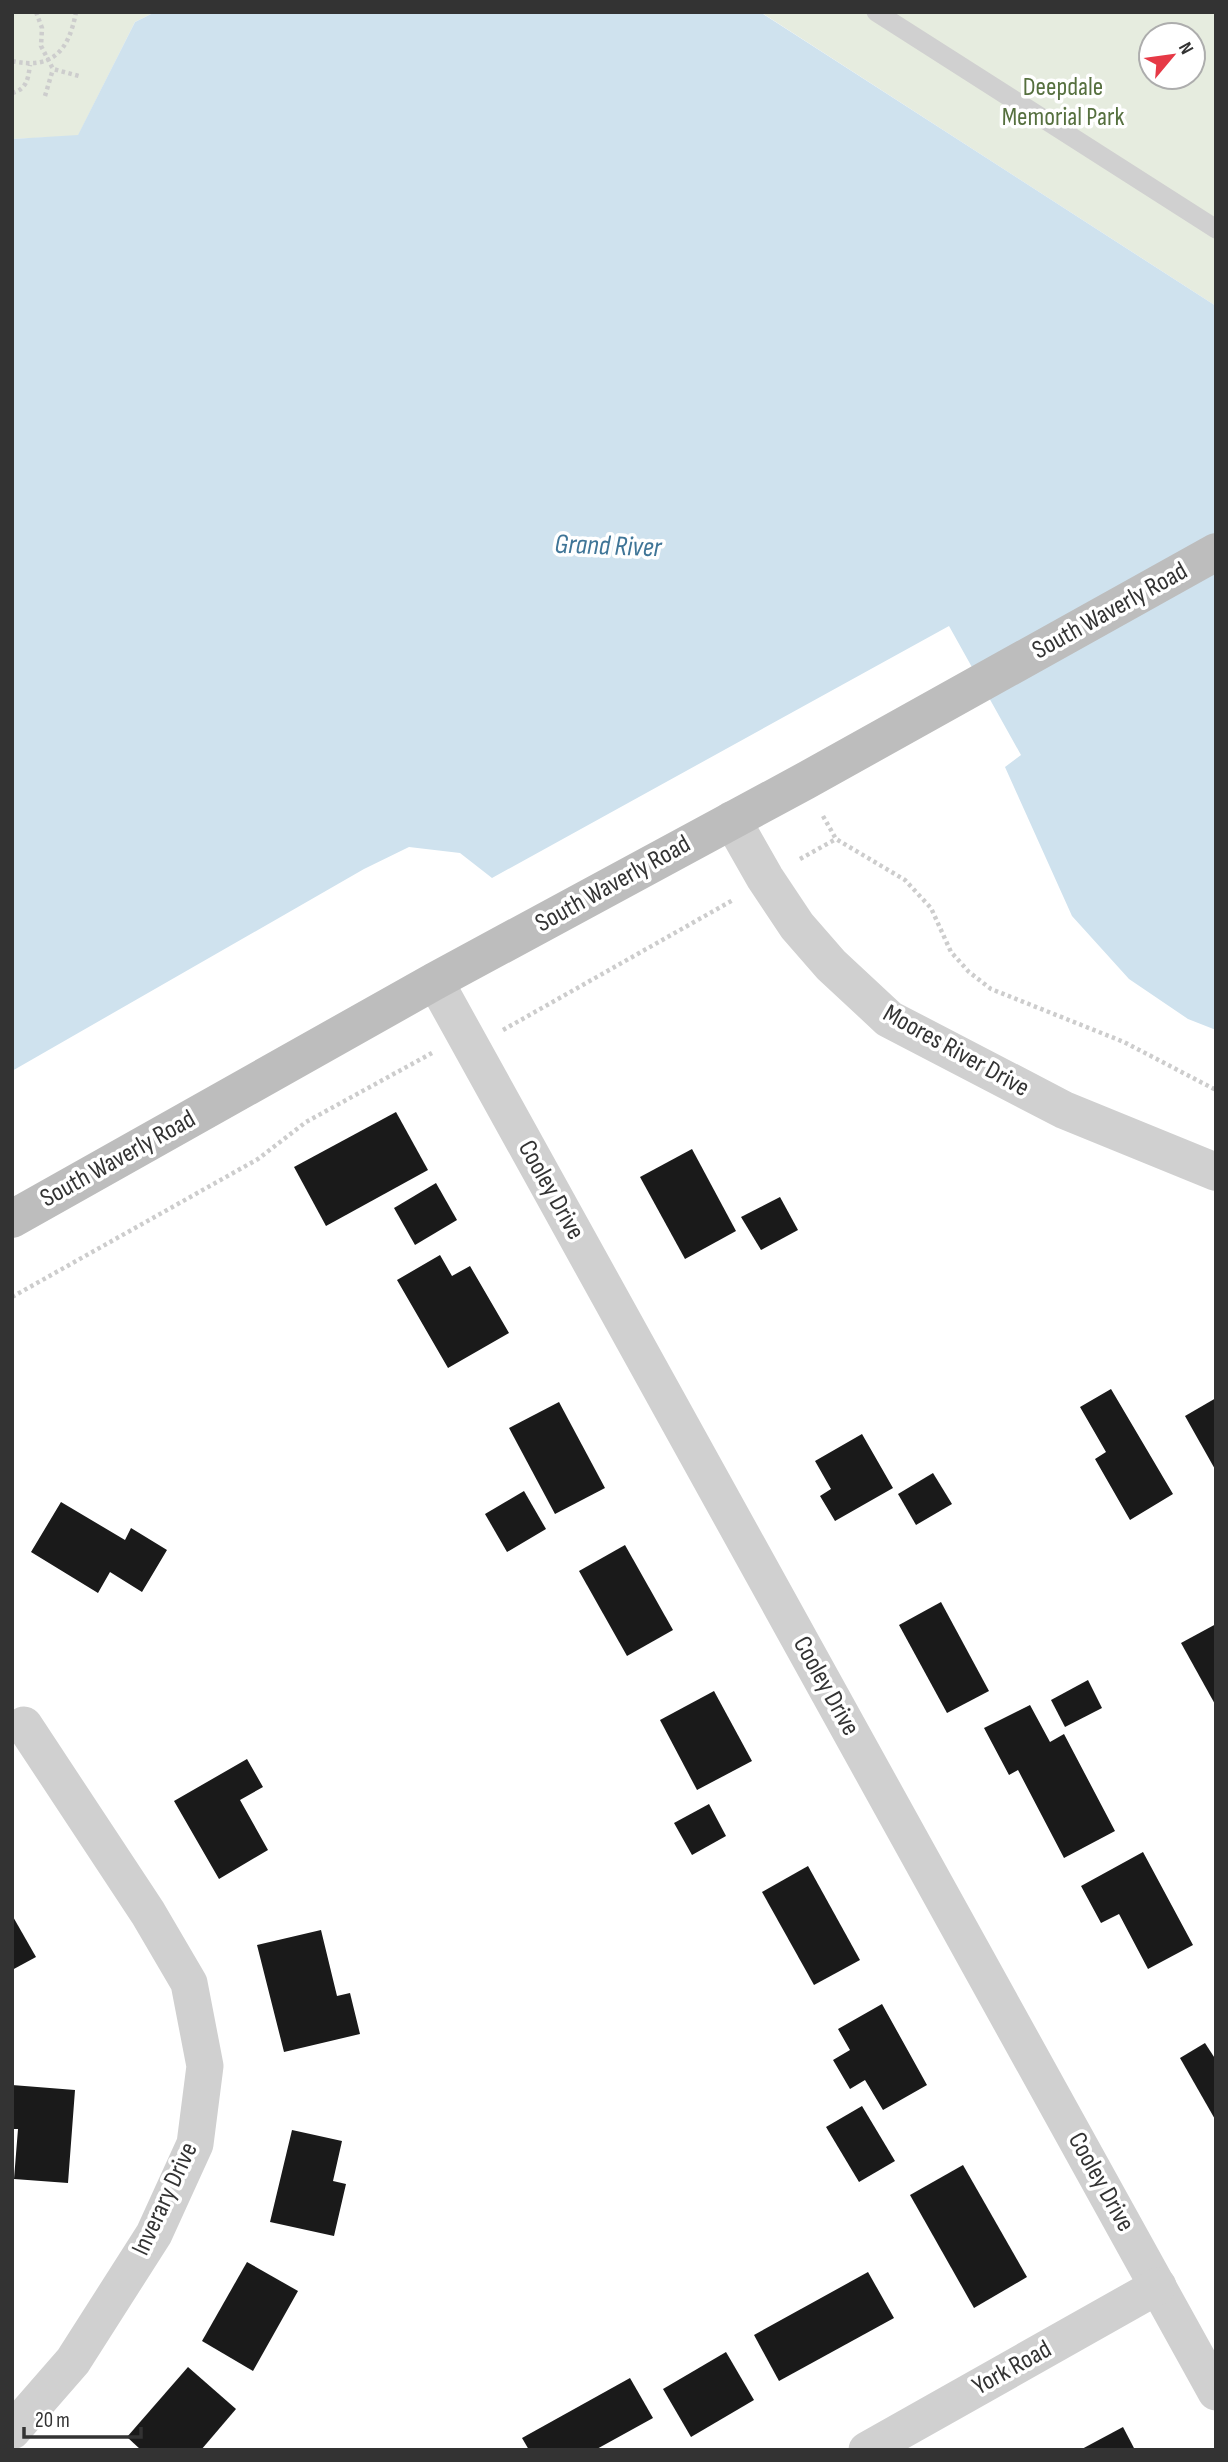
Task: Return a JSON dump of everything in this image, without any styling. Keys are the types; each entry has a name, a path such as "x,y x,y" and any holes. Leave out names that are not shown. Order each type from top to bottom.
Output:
{"main road":[{"name":"South Waverly Road","path":"12,1219 435,981 805,781 1216,552"}],"street":[{"name":"Moores River Drive","path":"732,820 765,878 797,926 831,965 889,1019 1064,1110 1216,1172"},
{"name":"Cooley Drive","path":"435,981 1216,2392"},
{"name":"Inverary Drive","path":"12,2431 73,2361 154,2234 195,2144 205,2066 189,1983 148,1913 24,1725"},
{"name":"York Road","path":"866,2450 1158,2286"}],"lane":[{"path":"876,12 1216,229"}],"path":[{"path":"36,12 41,28 41,46 53,69 45,96"},
{"path":"12,61 30,65 60,54 72,34 76,12"},
{"path":"12,93 19,91 28,82 30,65"},
{"path":"53,69 79,76"},
{"path":"805,781 835,839 905,880 931,908 951,952 969,972 991,989 1124,1042 1216,1090"},
{"path":"12,1297 258,1159 306,1122 434,1052 498,1033 727,905 765,878 835,839"}],"green space":[{"path":"12,12 155,12 135,22 78,136 12,139"},
{"name":"Deepdale Memorial Park","path":"760,12 1216,12 1216,306"}],"water":[{"name":"Grand River","path":"155,12 760,12 1216,306 1216,1030 1188,1019 1129,979 1072,916 1005,767 1021,755 949,626 492,878 460,853 409,847 364,869 12,1071 12,139 78,135 135,22"}],"building":[{"path":"396,1112 428,1170 326,1226 294,1167"},
{"path":"692,1149 736,1231 685,1259 640,1177"},
{"path":"436,1183 457,1220 415,1245 394,1208"},
{"path":"780,1197 798,1230 761,1250 741,1217"},
{"path":"440,1255 452,1276 470,1266 509,1333 448,1368 397,1280"},
{"path":"1111,1389 1173,1494 1130,1520 1095,1459 1106,1452 1080,1407"},
{"path":"1216,1398 1216,1471 1185,1416"},
{"path":"559,1402 605,1488 555,1514 509,1428"},
{"path":"862,1434 893,1488 835,1521 820,1496 831,1489 815,1461"},
{"path":"933,1473 952,1504 916,1525 898,1494"},
{"path":"524,1491 546,1529 507,1552 485,1514"},
{"path":"61,1502 125,1540 131,1528 167,1550 142,1592 110,1572 98,1593 31,1552"},
{"path":"625,1545 673,1630 627,1656 579,1571"},
{"path":"941,1602 989,1691 947,1713 899,1625"},
{"path":"1216,1624 1216,1706 1181,1643"},
{"path":"1088,1680 1102,1708 1065,1727 1051,1700"},
{"path":"714,1691 752,1761 697,1790 660,1720"},
{"path":"1030,1705 1050,1742 1064,1734 1115,1831 1064,1858 1018,1770 1009,1775 984,1728"},
{"path":"247,1759 263,1787 240,1800 268,1850 219,1879 174,1801"},
{"path":"709,1804 726,1836 692,1855 674,1823"},
{"path":"1143,1852 1193,1945 1148,1969 1119,1914 1101,1923 1081,1886"},
{"path":"808,1866 860,1960 814,1985 762,1892"},
{"path":"12,1915 36,1957 12,1970"},
{"path":"321,1930 337,1996 350,1993 360,2034 284,2052 257,1945"},
{"path":"882,2004 927,2085 883,2110 865,2080 850,2089 833,2060 850,2050 838,2029"},
{"path":"1205,2043 1216,2060 1216,2121 1180,2058"},
{"path":"12,2085 75,2090 68,2183 14,2179 18,2129 12,2129"},
{"path":"862,2106 895,2161 859,2182 826,2127"},
{"path":"292,2130 342,2141 333,2181 346,2184 334,2236 270,2222"},
{"path":"963,2165 1027,2277 974,2308 910,2195"},
{"path":"247,2262 298,2291 253,2371 202,2341"},
{"path":"868,2272 894,2318 779,2381 754,2335"},
{"path":"726,2352 754,2400 691,2437 663,2389"},
{"path":"188,2367 236,2409 201,2450 141,2450 127,2437"},
{"path":"630,2378 653,2418 595,2450 529,2450 522,2438"},
{"path":"1123,2427 1135,2450 1080,2450"}]}
